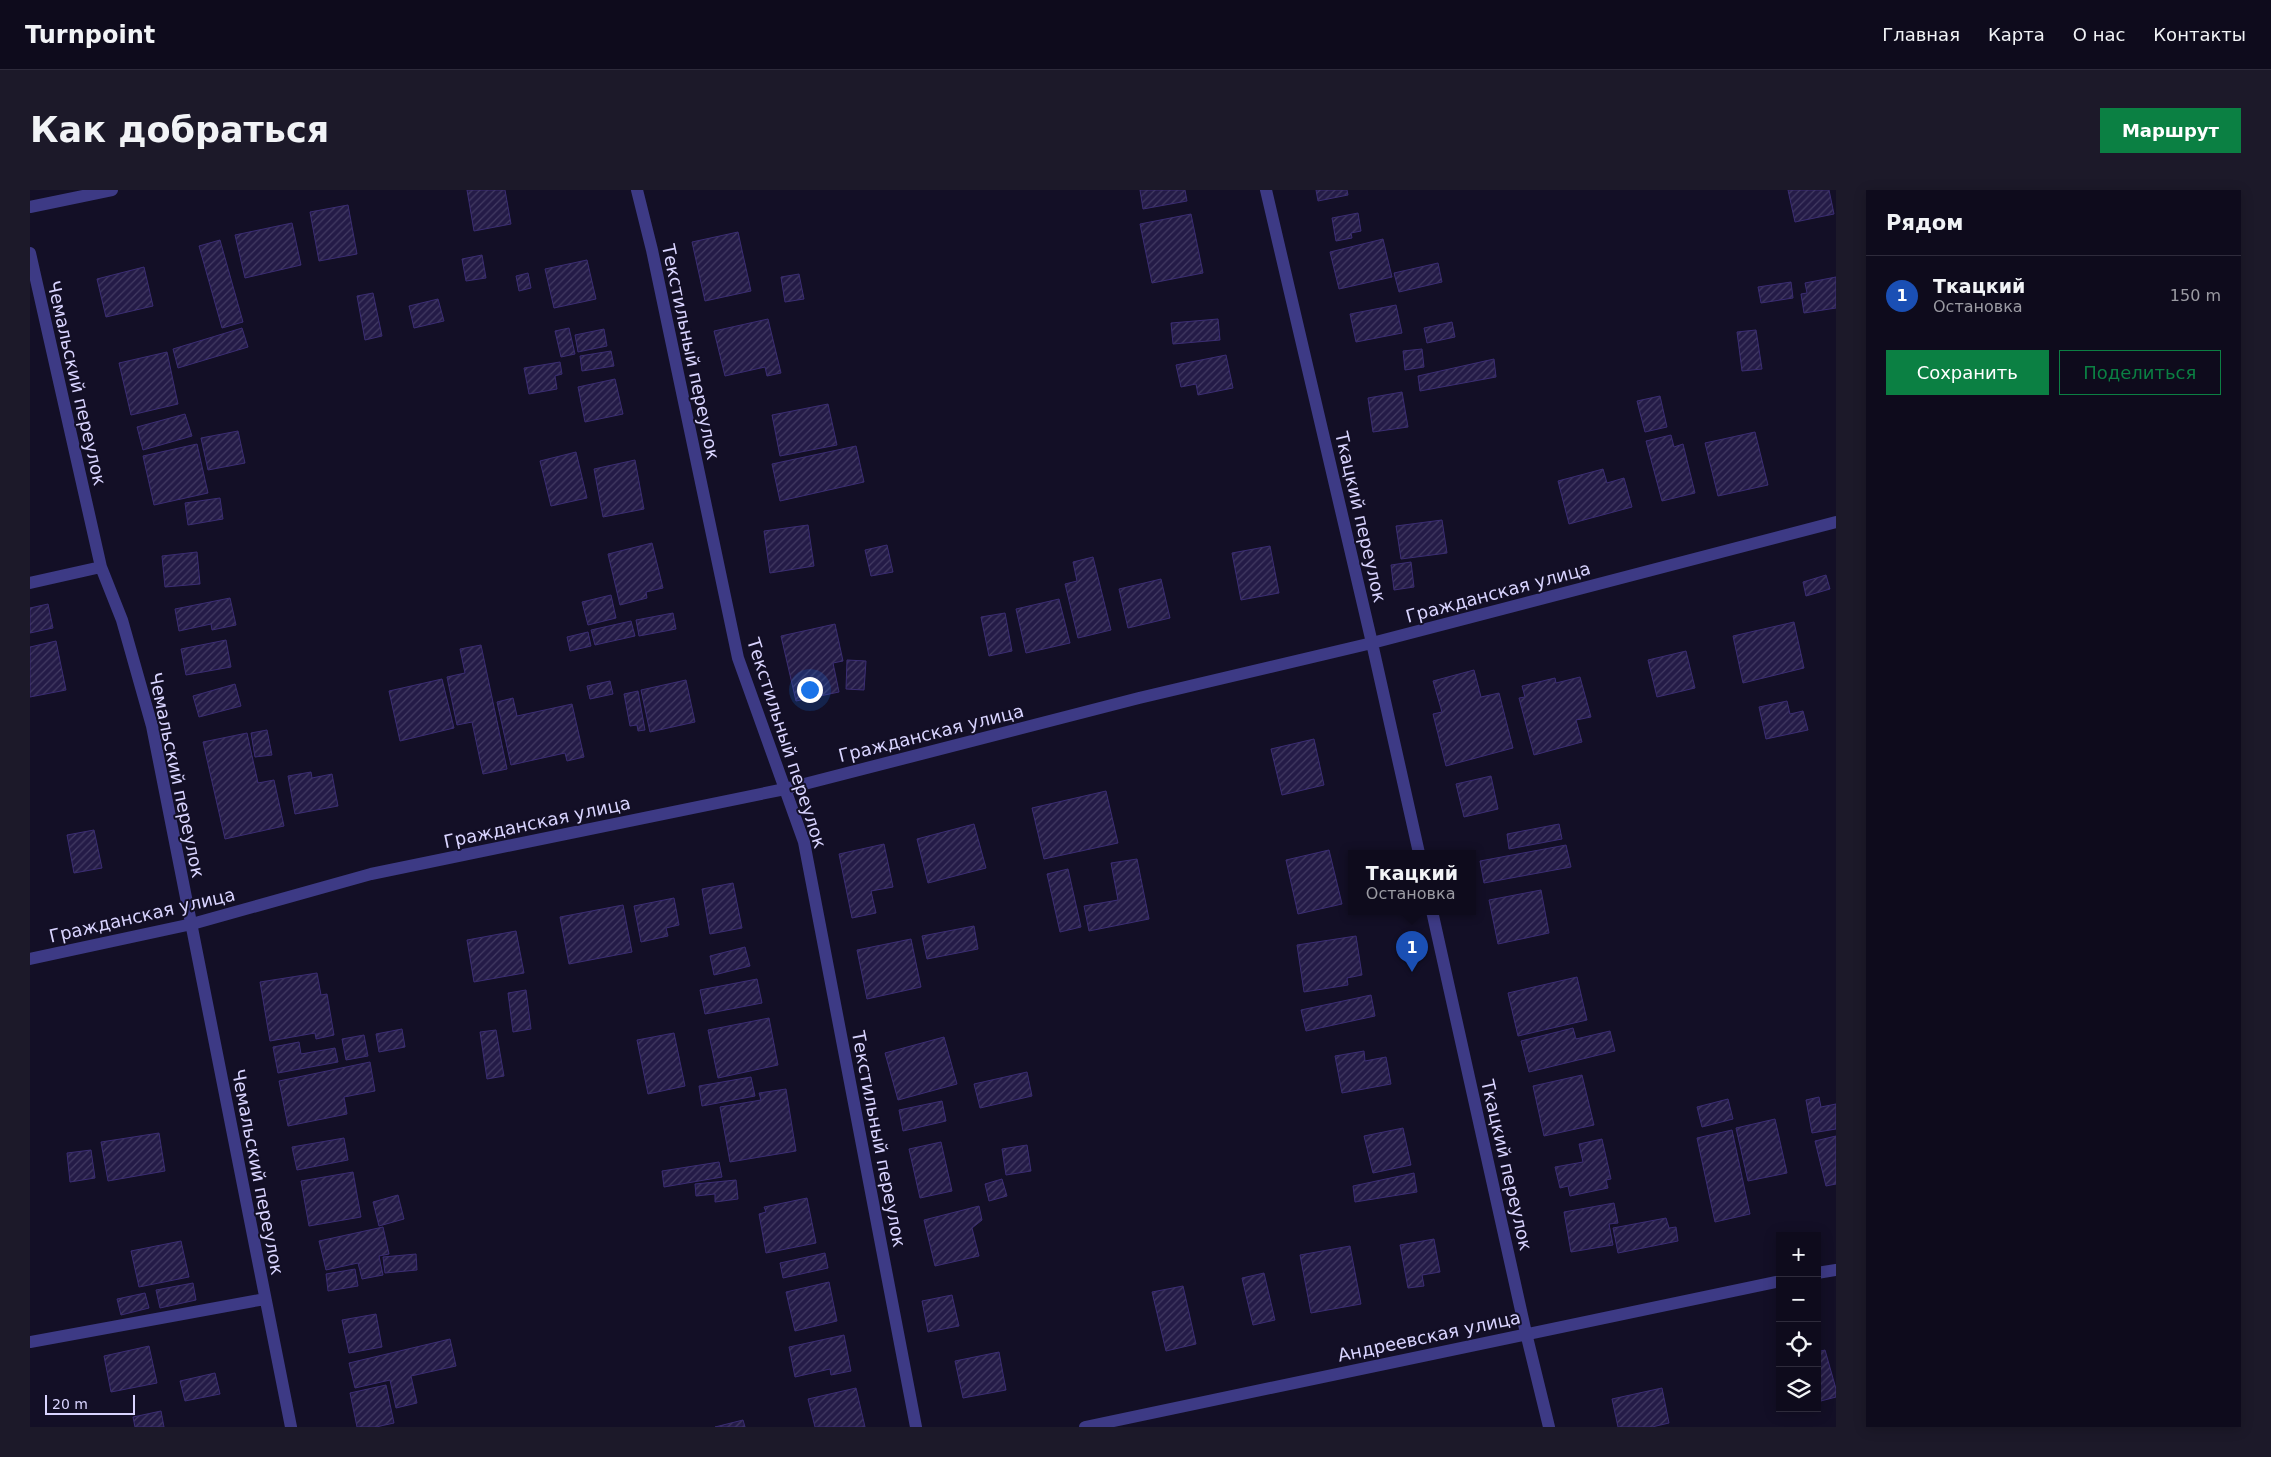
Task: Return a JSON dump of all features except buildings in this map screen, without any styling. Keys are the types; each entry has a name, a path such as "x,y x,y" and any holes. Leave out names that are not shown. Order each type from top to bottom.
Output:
{"street":[{"path":"30,207 112,190"},
{"name":"Текстильный переулок","path":"637,190 652,250 738,658 804,842 916,1427"},
{"name":"Ткацкий переулок","path":"1266,190 1418,850"},
{"name":"Чемальский переулок","path":"30,253 101,567 122,620 152,726 290,1427"},
{"name":"Гражданская улица","path":"30,959 192,924 371,874 785,789 1139,698 1372,643 1836,522"},
{"path":"30,583 101,567"},
{"name":"Ткацкий переулок","path":"1433,915 1526,1334 1550,1427"},
{"path":"1821,1273 1836,1270"},
{"name":"Андреевская улица","path":"1085,1427 1776,1282"},
{"path":"30,1342 265,1299"}],"place":[{"name":"Ткацкий","path":"1412,972"}]}
